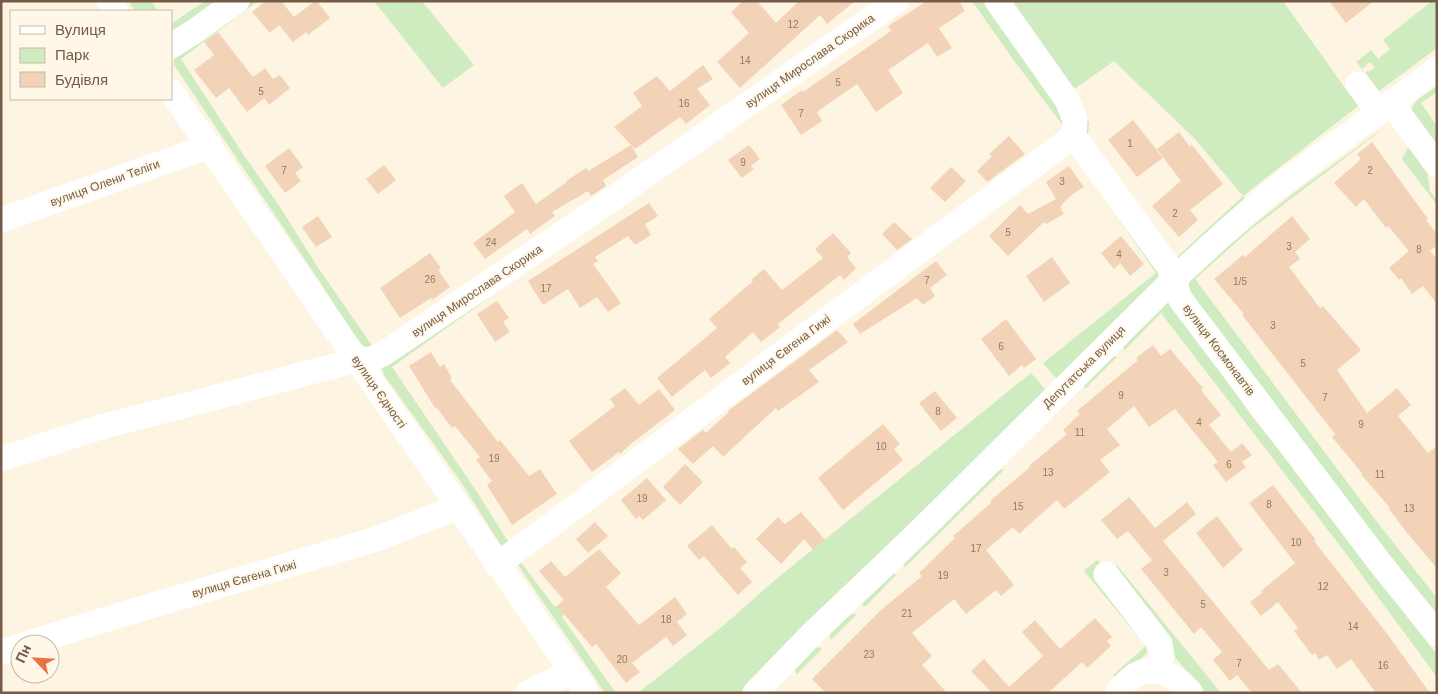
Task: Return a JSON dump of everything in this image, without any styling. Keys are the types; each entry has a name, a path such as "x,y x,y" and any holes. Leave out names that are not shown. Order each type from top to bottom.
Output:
{"street":[{"path":"172,45 237,1"},
{"name":"вулиця Мирослава Скорика","path":"1,459 104,426 357,360 371,359 383,354 571,227 896,1"},
{"path":"997,1 1067,100 1075,120 1074,136"},
{"name":"Депутатська вулиця","path":"755,693 813,633 1174,279 1271,192 1437,69"},
{"path":"1358,84 1385,108 1437,165"},
{"name":"вулиця Єдності","path":"172,92 586,693"},
{"name":"вулиця Космонавтів","path":"1074,136 1169,268 1181,300 1437,634"},
{"name":"вулиця Євгена Гижі","path":"497,565 1074,136"},
{"name":"вулиця Олени Теліги","path":"1,220 210,146"},
{"name":"вулиця Євгена Гижі","path":"59,634 376,539 458,507"},
{"path":"1106,574 1160,644 1162,656 1158,670"},
{"path":"1117,693 1134,676 1147,670 1158,670 1171,676 1186,687 1190,693"},
{"path":"527,693 571,672"}],"green space":[{"path":"128,1 151,1 157,10 134,10"},
{"path":"205,1 225,1 172,33 172,23"},
{"path":"251,1 258,1 181,59 317,266 373,347 472,284 681,140 787,63 880,1 886,1 735,103 551,235 385,345 374,349 367,348 358,341 174,65 174,59 194,41"},
{"path":"374,1 422,1 474,65 443,88"},
{"path":"972,1 991,1 1061,100 1071,123 1071,133 967,214 953,219 944,231 769,352 683,416 524,542 511,548 502,547 459,479 384,375 382,368 385,362 598,220 746,113 751,113 705,148 392,367 477,492 509,543 641,447 741,369 847,295 898,255 952,218 1067,131"},
{"path":"1005,1 1283,1 1358,106 1243,196 1246,200 1178,261 1085,139","holes":["1114,61 1195,139 1243,196 1177,257 1088,136 1089,123 1073,90"]},
{"path":"1432,1 1437,1 1437,48 1379,91 1365,73 1375,67 1370,62 1362,69 1356,62 1371,50 1378,59 1390,49 1383,40"},
{"path":"1437,86 1437,92 1421,103 1437,126 1437,150 1412,111 1412,107 1417,100"},
{"path":"1378,132 1250,230 1195,279 1374,518 1437,598 1437,617 1189,293 1189,280 1237,238 1294,193"},
{"path":"1409,145 1427,170 1430,191 1437,201 1437,205 1402,159"},
{"path":"1070,149 1080,154 1128,218 1135,234 1163,270 1164,277 1162,280 1063,377 1055,377 1043,363 1156,273 1073,153 1069,153 799,350 520,561 554,606 557,606 564,614 562,617 616,693 605,693 522,571 517,563 519,559 767,368 929,254"},
{"path":"1165,302 1169,303 1183,320 1254,419 1338,524 1437,655 1437,677 1341,547 1161,313 1124,351 1123,344"},
{"path":"1111,355 1117,357 1085,389 1083,383"},
{"path":"1031,373 1047,391 848,583 742,693 638,693 724,625 775,580"},
{"path":"1003,469 905,567 903,564 999,470"},
{"path":"1097,560 1101,564 1093,572 1095,577 1146,646 1084,571"},
{"path":"1117,565 1221,693 1204,693 1117,585 1115,569"},
{"path":"890,570 896,575 865,607 861,603"},
{"path":"857,614 831,640 829,631 844,615"},
{"path":"813,645 822,649 797,674 792,666"},
{"path":"1146,646 1147,653 1119,679 1113,675"}],"building":[{"path":"266,1 281,1 294,17 317,1 330,18 308,35 306,32 293,42 279,25 270,33 252,12"},
{"path":"743,1 757,1 776,23 799,1 855,1 827,24 820,15 740,88 717,62 749,33 731,12"},
{"path":"927,1 959,1 965,11 939,28 952,48 937,57 928,43 888,70 903,93 876,112 857,84 817,112 822,121 801,135 781,105 891,31 888,26"},
{"path":"1329,1 1374,1 1346,23"},
{"path":"218,32 253,77 265,68 273,79 280,75 290,88 269,105 264,98 247,112 229,88 216,98 194,70 214,55 204,42"},
{"path":"703,65 713,79 697,89 710,105 686,124 680,117 635,149 614,127 642,106 633,93 657,76 670,91"},
{"path":"1133,120 1163,158 1137,177 1108,140"},
{"path":"1179,132 1190,147 1192,145 1223,184 1190,210 1198,220 1179,237 1152,206 1181,181 1157,149"},
{"path":"1009,136 1025,154 987,182 977,171 992,156 989,154"},
{"path":"1372,142 1437,234 1437,245 1430,251 1437,259 1437,304 1423,286 1412,294 1401,278 1399,280 1389,268 1409,251 1388,226 1386,228 1364,199 1356,207 1334,183 1361,159 1357,154"},
{"path":"631,145 638,157 603,180 606,186 591,196 588,191 552,212 555,216 530,234 527,229 485,259 473,243 515,212 504,196 522,183 536,204 586,168 588,171"},
{"path":"749,145 760,159 751,166 754,169 742,178 728,160"},
{"path":"289,148 303,167 295,173 301,181 285,193 265,166"},
{"path":"384,165 396,180 378,194 366,179"},
{"path":"1069,166 1084,187 1070,196 1060,207 1064,214 1046,224 1044,222 1008,256 989,236 1020,205 1028,214 1056,199 1046,182"},
{"path":"951,167 966,181 945,202 930,188"},
{"path":"649,203 658,216 645,224 651,235 635,245 628,236 595,257 598,261 593,264 621,303 608,312 597,297 580,308 568,289 543,305 528,281"},
{"path":"318,216 332,237 316,247 302,227"},
{"path":"1292,216 1310,239 1295,252 1300,259 1289,267 1320,308 1323,306 1361,350 1337,370 1367,413 1397,388 1411,405 1398,416 1428,453 1437,446 1437,568 1407,533 1390,508 1332,437 1335,434 1242,315 1244,314 1214,279 1243,255 1245,257"},
{"path":"894,222 912,239 897,250 882,234"},
{"path":"833,233 851,253 847,257 856,268 844,280 840,275 778,324 780,327 761,342 753,332 725,357 730,363 711,378 705,370 672,397 657,378 717,328 709,319 764,269 782,290 823,258 815,249"},
{"path":"1121,236 1144,264 1130,276 1120,263 1114,269 1101,253"},
{"path":"430,253 441,268 438,270 450,287 432,300 431,298 400,318 380,288"},
{"path":"1052,257 1070,283 1044,302 1026,276"},
{"path":"936,261 947,275 930,288 935,296 923,305 917,298 860,334 853,324"},
{"path":"497,301 509,318 503,322 510,332 495,342 477,314"},
{"path":"1006,319 1036,359 1024,368 1022,365 1009,376 981,339"},
{"path":"837,330 848,342 809,370 819,382 778,411 776,408 723,457 713,446 693,464 678,449 703,430 706,433 728,411"},
{"path":"1153,345 1161,356 1170,349 1203,388 1201,390 1221,415 1209,425 1231,452 1242,443 1252,455 1242,462 1246,467 1226,482 1213,465 1218,462 1175,409 1149,427 1134,406 1107,429 1120,445 1100,460 1110,472 1064,509 1057,500 1019,534 1013,527 986,550 1014,585 1001,596 996,590 966,614 954,599 912,633 932,656 922,665 947,693 826,693 812,679 881,610 922,576 919,573 955,538 953,536 1067,434 1063,430 1080,414 1077,411"},
{"path":"431,352 440,367 444,364 452,378 450,380 498,442 500,440 529,476 540,469 557,494 512,525 487,485 492,481 476,460 480,457 455,426 452,428 435,408 409,366"},
{"path":"625,388 639,405 659,389 675,410 620,454 619,452 592,472 569,441 615,406 610,399"},
{"path":"935,391 957,418 941,431 919,403"},
{"path":"883,424 900,444 894,449 903,460 843,510 818,478"},
{"path":"685,464 703,482 680,505 663,487"},
{"path":"647,478 666,500 643,520 639,516 636,519 621,500"},
{"path":"1273,485 1430,693 1376,693 1351,659 1337,669 1327,655 1319,660 1315,653 1312,655 1294,631 1298,628 1278,602 1261,616 1250,602 1295,563 1249,503"},
{"path":"1129,497 1155,528 1187,502 1196,514 1163,541 1269,670 1278,664 1302,693 1252,693 1237,675 1230,681 1213,660 1222,652 1201,627 1194,634 1141,569 1152,560 1128,531 1117,539 1101,520"},
{"path":"801,512 825,540 813,550 804,539 781,564 756,539 778,517 785,524"},
{"path":"1217,516 1243,550 1223,568 1196,533"},
{"path":"595,522 608,536 588,553 576,539"},
{"path":"712,525 732,549 734,547 747,562 740,568 752,582 738,595 704,556 699,560 687,546"},
{"path":"599,549 621,573 606,587 639,625 675,597 687,614 677,622 687,635 673,646 666,637 632,663 640,672 626,683 596,644 592,647 557,606 564,600 539,571 551,561 565,577"},
{"path":"1095,618 1112,637 1107,641 1111,646 1087,668 1082,662 1048,693 992,693 971,671 984,659 1009,687 1043,656 1022,632 1035,620 1060,649"}]}
